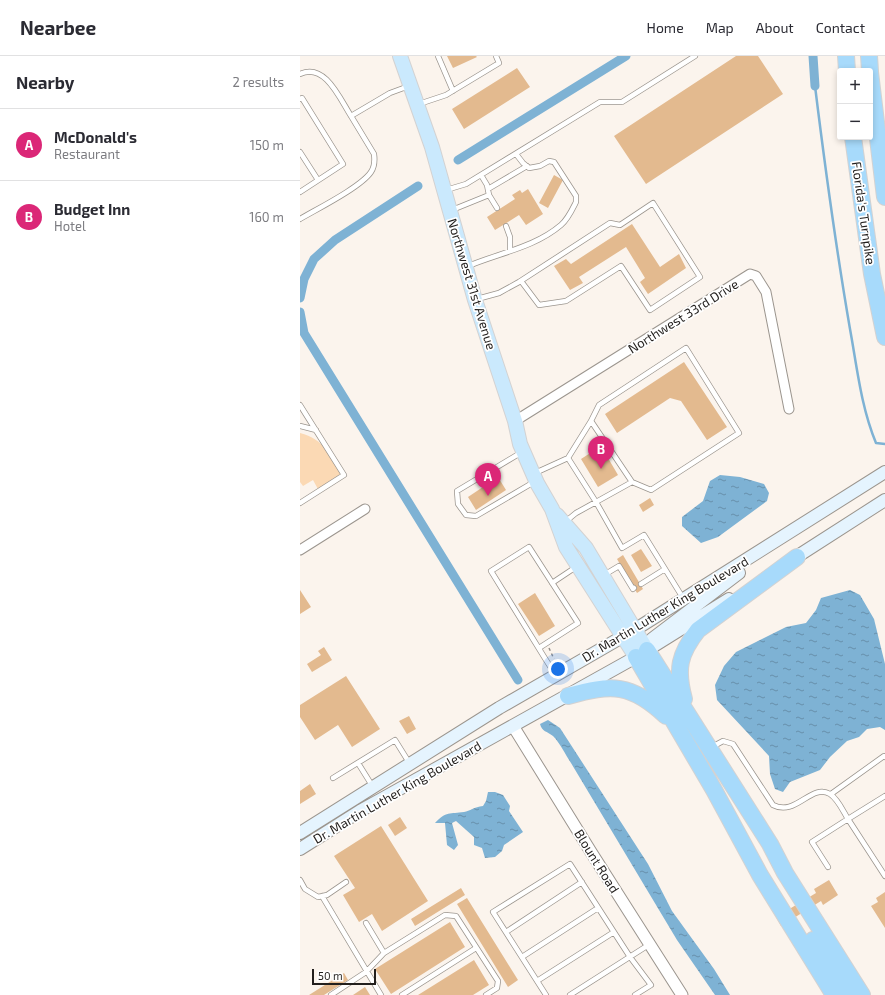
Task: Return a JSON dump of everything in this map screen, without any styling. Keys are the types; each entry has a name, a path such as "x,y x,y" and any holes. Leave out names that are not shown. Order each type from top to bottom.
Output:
{"highway":[{"path":"846,56 847,68"},
{"name":"Florida's Turnpike","path":"869,56 870,68"},
{"name":"Florida's Turnpike","path":"873,96 885,197"},
{"name":"Florida's Turnpike","path":"854,140 872,274 885,337"},
{"path":"688,712 680,682 681,662 686,645 698,630 797,557"},
{"path":"642,653 688,712 770,844 785,873 862,995"},
{"path":"642,653 678,728 743,841 760,875 834,995"},
{"path":"568,696 597,688 612,688 634,692 654,704 678,728"},
{"path":"743,841 771,872 847,995"},
{"path":"770,844 792,868 872,992 876,995"}],"main road":[{"name":"Northwest 31st Avenue","path":"400,56 444,190 475,300 515,421 523,452 552,509 566,547 622,637 642,653"},
{"name":"Dr. Martin Luther King Boulevard","path":"300,833 556,675 636,629 885,472"},
{"name":"Dr. Martin Luther King Boulevard","path":"300,850 360,811 568,696 642,653 797,557 885,500"},
{"name":"Northwest 31st Avenue","path":"552,509 586,548 636,629 642,653"},
{"path":"642,653 652,638 750,565 762,550"},
{"path":"300,840 327,823 330,814"}],"street":[{"name":"Northwest 33rd Drive","path":"515,421 750,274 756,276 766,292 789,409"},
{"path":"300,550 365,509"},
{"name":"Blount Road","path":"513,726 682,995"}],"lane":[{"path":"438,56 453,91"},
{"path":"417,105 453,91 499,63 496,56"},
{"path":"444,190 466,184 600,102 622,102 695,56"},
{"path":"300,74 309,71 322,75 351,116 374,154 375,161 372,171 362,181 300,219"},
{"path":"351,116 390,93 410,86"},
{"path":"300,192 343,164 301,97"},
{"path":"300,152 318,180"},
{"path":"466,267 510,251 526,247 561,225 576,202 576,196 554,162 549,161 540,166 530,168 516,154"},
{"path":"488,190 527,166"},
{"path":"481,175 497,208"},
{"path":"450,210 490,195"},
{"path":"475,300 499,293 521,281 610,223 620,224 653,203 700,277 650,310 621,266 566,302 539,305 521,281"},
{"path":"506,226 510,237 510,251"},
{"path":"523,452 506,460 457,491 458,504 466,515 476,516 535,477 568,458 599,405 686,348 739,433 651,490 632,482 591,421"},
{"path":"300,405 344,475 300,503"},
{"path":"300,426 316,430"},
{"path":"568,458 596,502 622,548 644,535 684,599"},
{"path":"564,523 576,513 632,482"},
{"path":"539,648 578,624 529,547 491,571 539,648 556,675"},
{"path":"552,583 578,566"},
{"path":"603,576 619,566 633,589 634,588"},
{"path":"640,584 665,569"},
{"path":"333,778 395,740 410,764"},
{"path":"710,748 723,741 733,744 773,805 778,808 789,808 817,792 831,794 885,876"},
{"path":"831,794 884,756 885,757"},
{"path":"358,763 373,787"},
{"path":"828,867 812,842 885,796"},
{"path":"546,995 493,912 570,864 630,957 651,985 635,995"},
{"path":"300,880 305,889 318,897 346,882"},
{"path":"506,932 582,882"},
{"path":"322,896 381,995"},
{"path":"522,957 598,908"},
{"path":"331,995 366,972 384,953 446,915 456,916 498,981 497,988 486,995"},
{"path":"366,923 384,953"},
{"path":"537,981 614,932"},
{"path":"570,995 650,944"},
{"path":"402,995 476,948"}],"path":[{"path":"549,648 554,659"}],"shaded area":[{"path":"300,433 315,439 321,444 331,455 344,475 319,491 313,480 303,486 300,482"}],"water":[{"path":"720,475 740,477 764,484 769,493 767,501 718,537 701,543 682,526 682,517 703,501 710,481"},
{"path":"850,590 860,595 874,619 885,664 885,730 880,727 867,729 859,737 847,741 830,757 820,770 790,782 783,792 775,789 770,774 769,756 717,700 715,685 724,666 736,652 786,627 806,623 816,610 821,598"},
{"path":"548,720 560,728 648,864 672,911 714,969 730,995 715,995 677,940 560,745 553,736 541,727 540,724"},
{"path":"488,792 495,792 503,795 510,806 509,811 523,832 504,845 502,851 495,857 485,858 482,848 474,845 474,837 456,821 452,823 458,845 454,850 447,845 445,823 435,823 442,816 483,806"}],"building":[{"path":"447,56 476,56 477,57 453,68"},
{"path":"736,56 758,56 783,94 646,184 614,136"},
{"path":"517,68 530,87 464,129 452,109"},
{"path":"554,175 563,180 548,208 539,203"},
{"path":"528,189 543,214 526,225 519,215 495,230 487,217 515,199 512,195 520,190 522,193"},
{"path":"632,224 660,267 679,254 686,268 648,294 640,282 645,278 626,247 579,277 583,283 570,290 554,266 566,259 571,264"},
{"path":"684,362 727,427 707,440 681,401 670,398 617,433 605,414"},
{"path":"601,446 618,475 598,487 581,459"},
{"path":"498,477 506,490 476,510 468,497"},
{"path":"650,498 654,505 643,512 639,505"},
{"path":"641,549 652,566 641,572 631,555"},
{"path":"623,555 643,589 637,593 617,559"},
{"path":"300,590 311,607 300,614"},
{"path":"535,593 555,626 539,636 518,604"},
{"path":"324,647 332,660 312,672 307,664 321,655 318,651"},
{"path":"346,676 380,729 352,747 338,725 315,740 300,717 300,705"},
{"path":"409,716 416,729 407,734 399,721"},
{"path":"310,784 316,794 300,804 300,791"},
{"path":"400,817 407,828 395,836 388,825"},
{"path":"381,826 428,901 382,931 372,914 359,922 343,895 355,888 334,856"},
{"path":"829,880 838,895 823,905 821,901 781,926 776,917 816,893 814,889"},
{"path":"461,888 465,895 415,926 411,919"},
{"path":"885,892 885,928 871,906 878,902 876,898"},
{"path":"467,898 518,980 508,987 457,904"},
{"path":"450,922 465,947 391,994 375,969"},
{"path":"474,960 489,985 473,995 418,995"},
{"path":"344,973 348,980 324,995 309,995"},
{"path":"365,987 370,995 353,995"}],"waterway":[{"path":"458,160 626,56"},
{"path":"813,56 815,86"},
{"path":"815,86 835,238 860,387 876,443 885,444"},
{"path":"300,298 304,279 314,259 335,240 418,186"},
{"path":"300,312 304,333 518,680"}],"place":[{"name":"Budget Inn","path":"601,469"},
{"name":"McDonald's","path":"488,496"}]}
